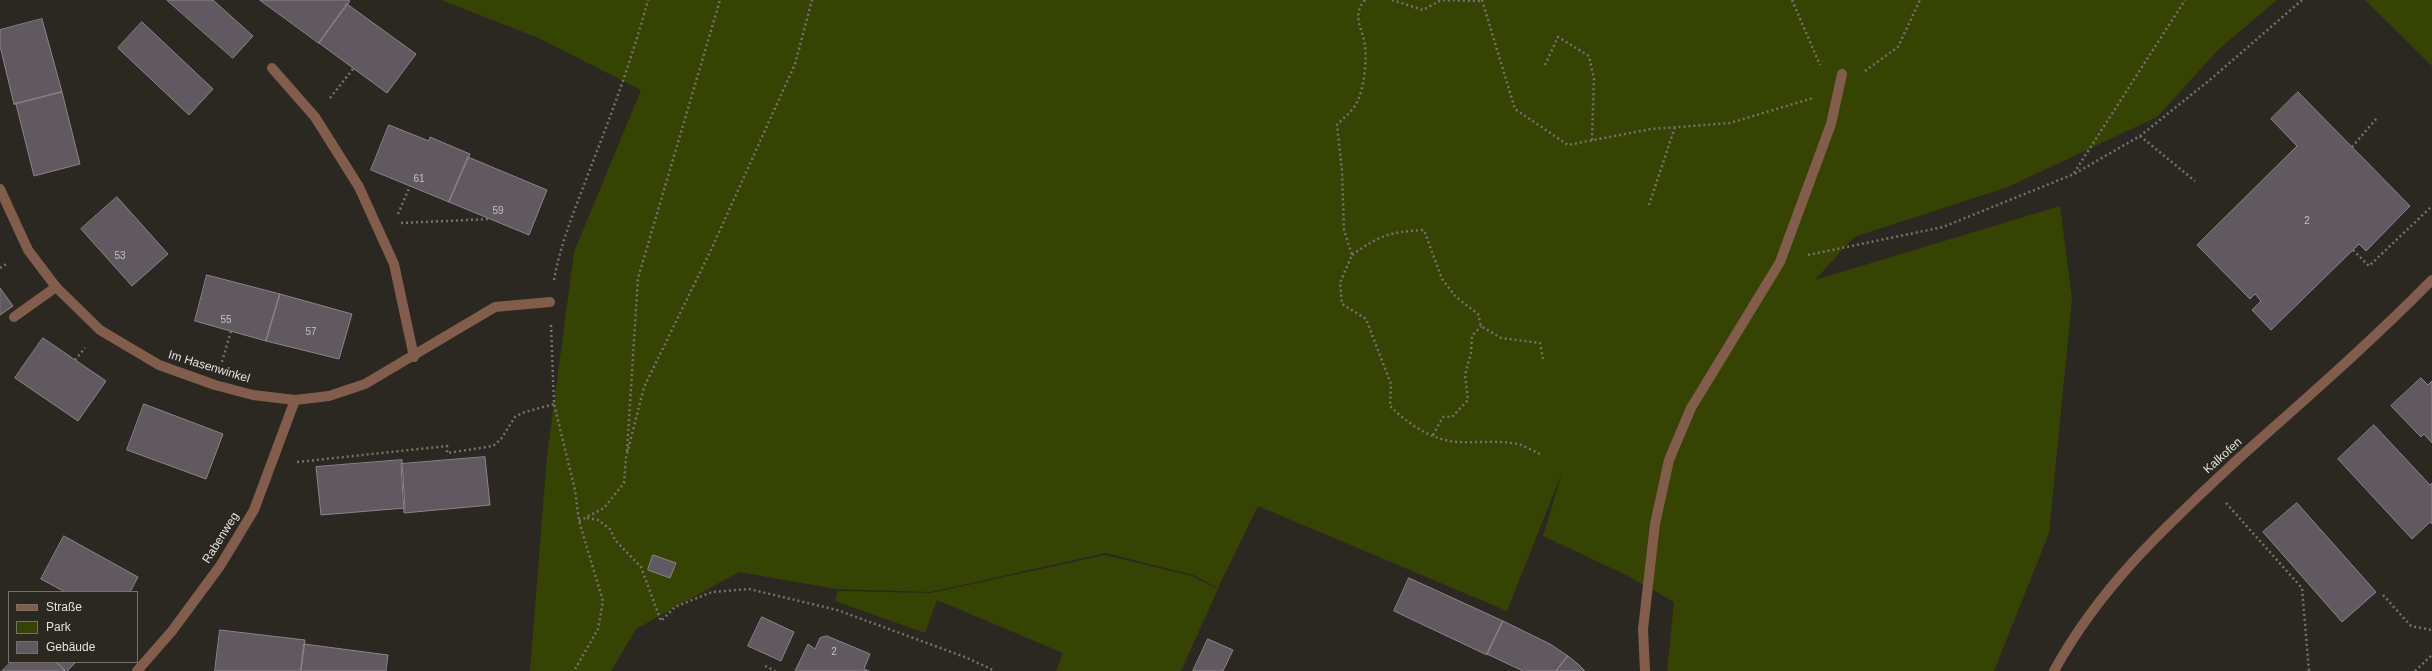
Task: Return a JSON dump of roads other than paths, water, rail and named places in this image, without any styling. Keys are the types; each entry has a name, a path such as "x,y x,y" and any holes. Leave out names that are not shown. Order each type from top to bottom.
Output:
{"street":[{"path":"272,68 315,116 359,187 394,264 414,357"},
{"path":"1645,671 1643,629 1655,524 1669,460 1691,408 1780,262 1830,124 1842,74"},
{"name":"Im Hasenwinkel","path":"0,189 28,250 56,287 100,330 159,365 215,385 253,395 295,400 329,396 365,384 414,357 495,306 550,302"},
{"name":"Kalkofen","path":"2054,671 2068,646 2123,570 2175,517 2392,320 2432,280"},
{"path":"14,317 56,287"},
{"name":"Rabenweg","path":"137,671 172,631 220,566 254,510 273,464 295,400"}]}
